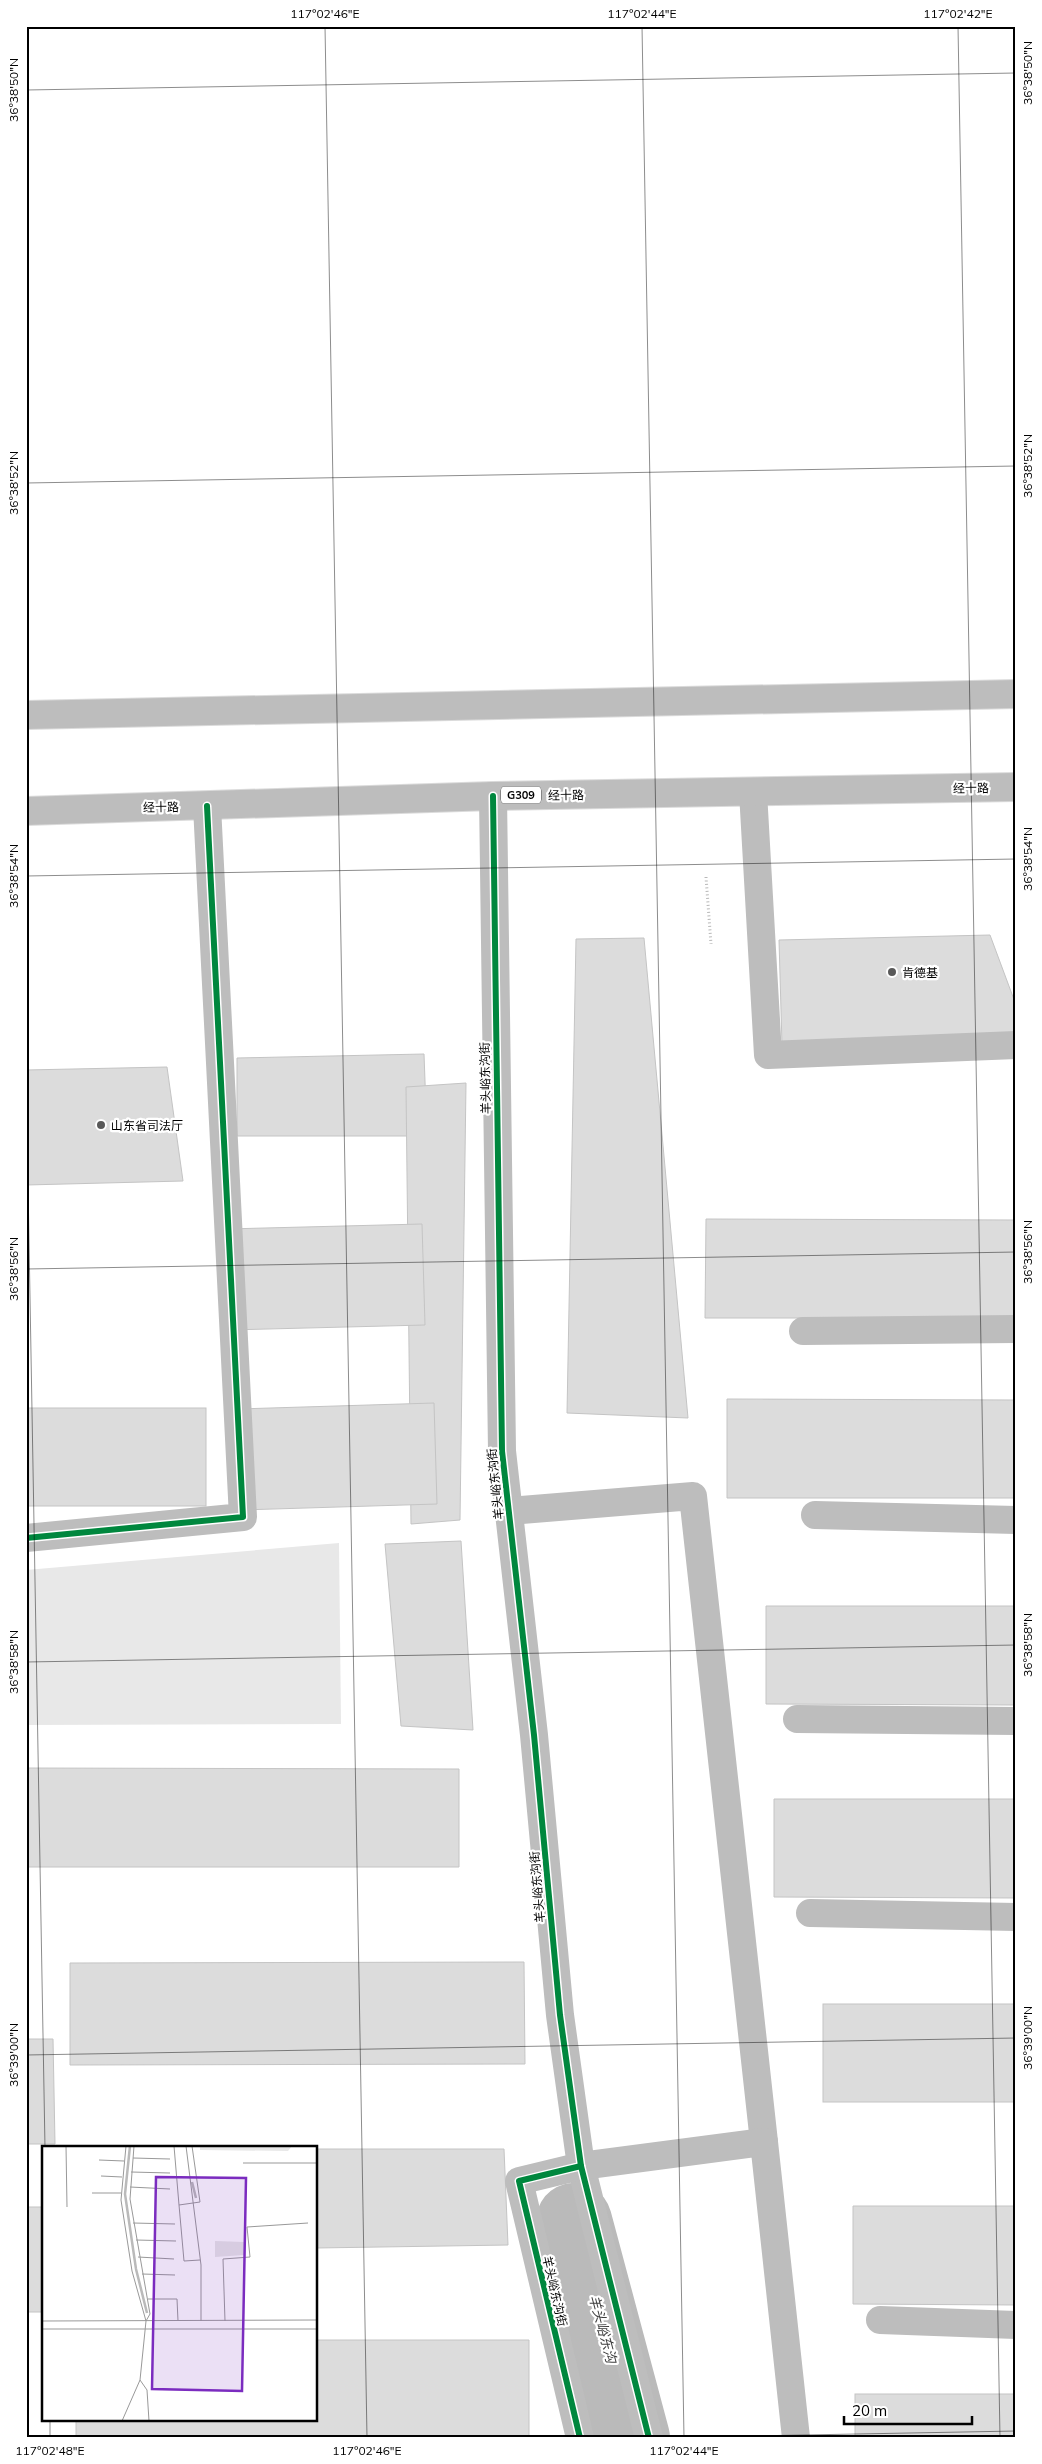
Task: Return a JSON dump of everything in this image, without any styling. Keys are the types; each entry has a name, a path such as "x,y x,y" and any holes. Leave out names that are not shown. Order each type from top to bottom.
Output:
{"main road":[{"path":"26,715 1016,694"},
{"name":"经十路","path":"26,811 493,796 1016,787"},
{"path":"753,792 768,1055 1016,1045"},
{"name":"羊头峪东沟街","path":"493,796 502,1451 534,1734 560,2015 581,2166 649,2438"},
{"path":"26,1538 243,1517 207,806"},
{"path":"803,1332 1016,1329"},
{"path":"509,1511 693,1496 796,2438"},
{"path":"815,1515 1016,1520"},
{"path":"797,1719 1016,1721"},
{"path":"810,1913 1016,1918"},
{"path":"581,2166 764,2142"},
{"name":"羊头峪东沟街","path":"580,2438 519,2181 581,2166"},
{"path":"880,2320 1016,2325"}],"path":[{"path":"706,878 711,944"}],"shaded area":[{"path":"339,1543 341,1724 26,1725 26,1570"}],"building":[{"name":"肯德基","path":"990,935 1016,1005 1016,1034 782,1045 779,940"},
{"path":"644,938 688,1418 567,1413 576,939"},
{"path":"424,1054 427,1136 237,1136 237,1058"},
{"name":"山东省司法厅","path":"167,1067 183,1181 26,1185 26,1070"},
{"path":"466,1083 460,1520 411,1524 406,1087"},
{"path":"706,1219 1016,1220 1016,1318 705,1318"},
{"path":"422,1224 425,1325 229,1330 226,1229"},
{"path":"727,1399 1016,1400 1016,1498 727,1498"},
{"path":"434,1403 437,1504 241,1510 238,1409"},
{"path":"26,1408 206,1408 206,1506 26,1506"},
{"path":"461,1541 473,1730 401,1726 385,1544"},
{"path":"766,1606 1016,1606 1016,1705 766,1704"},
{"path":"26,1768 459,1769 459,1867 26,1867"},
{"path":"774,1799 1016,1799 1016,1898 774,1897"},
{"path":"524,1962 525,2064 70,2065 70,1963"},
{"path":"823,2004 1016,2004 1016,2102 823,2102"},
{"path":"26,2039 53,2039 55,2144 26,2144"},
{"path":"318,2149 504,2149 508,2245 318,2248"},
{"path":"853,2206 1016,2206 1016,2305 853,2304"},
{"path":"26,2207 42,2207 42,2312 26,2312"},
{"path":"318,2340 529,2340 529,2438 76,2438 76,2422 318,2422"},
{"path":"855,2394 1016,2394 1016,2438 855,2438"}],"waterway":[{"name":"羊头峪东沟","path":"574,2221 632,2438"}],"cycle path":[{"path":"493,796 502,1451 534,1735 560,2015 581,2166 649,2438"},
{"path":"26,1538 243,1517 207,806"},
{"path":"580,2438 519,2181 581,2166"}],"place":[{"name":"肯德基","path":"892,972"},
{"name":"山东省司法厅","path":"101,1125"}]}
